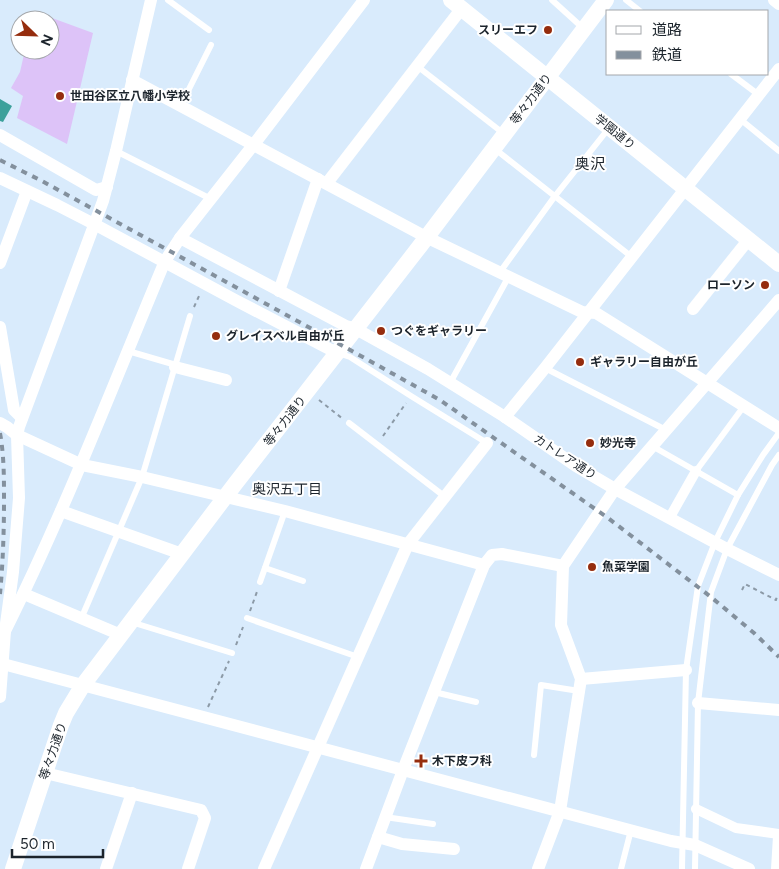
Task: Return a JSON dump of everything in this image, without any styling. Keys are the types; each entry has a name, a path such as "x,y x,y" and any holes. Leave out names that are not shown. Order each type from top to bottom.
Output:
{"street":[{"path":"0,697 19,498 17,435 107,187 151,0"},
{"path":"5,631 24,594 82,465 165,261 180,238 364,0"},
{"name":"等々力通り","path":"13,869 60,726 83,685 606,0"},
{"path":"774,0 779,4"},
{"path":"280,291 322,181 417,66 454,2"},
{"name":"学園通り","path":"454,2 779,264"},
{"path":"505,417 779,69"},
{"path":"132,80 426,237 582,312 596,313 779,428"},
{"path":"0,135 96,190 107,187"},
{"path":"0,178 94,224 337,353"},
{"path":"0,263 27,191"},
{"name":"カトレア通り","path":"180,238 346,326 356,329 428,369 505,417 576,466 615,489 779,575"},
{"path":"693,309 749,239"},
{"path":"538,869 560,811 580,685 561,625 563,566 615,489 779,300"},
{"path":"0,327 14,410 22,418"},
{"path":"175,366 226,380"},
{"path":"0,423 17,435 82,465 142,477 285,511 484,565"},
{"path":"264,869 408,544 487,443"},
{"path":"670,517 696,471"},
{"path":"61,512 182,554"},
{"path":"366,869 484,565 492,555 502,554 563,566"},
{"path":"24,594 81,619 125,629"},
{"path":"3,664 689,844 749,869"},
{"path":"580,685 686,670"},
{"path":"698,702 779,710"},
{"path":"45,773 201,810 205,818 188,869"},
{"path":"106,869 132,793"},
{"path":"696,808 736,828 779,835 777,869"},
{"path":"378,837 402,844 454,849"}],"lane":[{"path":"168,0 209,30"},
{"path":"552,0 584,29"},
{"path":"626,0 639,10"},
{"path":"181,106 211,45"},
{"path":"417,66 504,134"},
{"path":"732,75 759,95"},
{"path":"740,119 779,151"},
{"path":"450,383 504,274 555,196 609,127"},
{"path":"494,148 632,257"},
{"path":"116,151 211,199"},
{"path":"81,619 142,477 190,316"},
{"path":"128,350 175,366"},
{"path":"337,353 350,357 487,443"},
{"path":"545,368 666,430"},
{"path":"696,471 744,406"},
{"path":"348,423 444,496"},
{"path":"695,869 689,844 686,670 698,586 715,542 738,495 779,433"},
{"path":"652,446 738,495"},
{"path":"682,869 696,808 698,702 711,592 727,549 772,465 779,456"},
{"path":"260,582 285,511"},
{"path":"264,568 303,581"},
{"path":"247,618 358,658"},
{"path":"125,629 232,653"},
{"path":"534,755 541,685 580,685"},
{"path":"434,692 476,702"},
{"path":"385,816 433,824"},
{"path":"621,869 630,830"}],"path":[{"path":"190,316 205,284"},
{"path":"308,392 348,423"},
{"path":"377,444 411,396"},
{"path":"742,590 745,584 776,600 777,596 779,596"}],"shaded area":[{"path":"60,21 93,33 67,144 17,118 23,96 11,88 20,72 23,60 60,60"},
{"path":"0,99 12,106 3,122 0,121"}],"railway":[{"path":"0,160 42,181 440,400 608,518 711,597 779,657"},
{"path":"0,433 4,499 0,594"}],"place":[{"name":"スリーエフ","path":"548,30"},
{"name":"世田谷区立八幡小学校","path":"60,96"},
{"name":"ローソン","path":"765,285"},
{"name":"つぐをギャラリー","path":"381,331"},
{"name":"グレイスベル自由が丘","path":"216,336"},
{"name":"ギャラリー自由が丘","path":"580,362"},
{"name":"妙光寺","path":"590,443"},
{"name":"魚菜学園","path":"592,567"},
{"name":"木下皮フ科","path":"421,761"}],"district":[{"name":"奥沢","path":"590,164"},
{"name":"奥沢五丁目","path":"287,489"}]}
